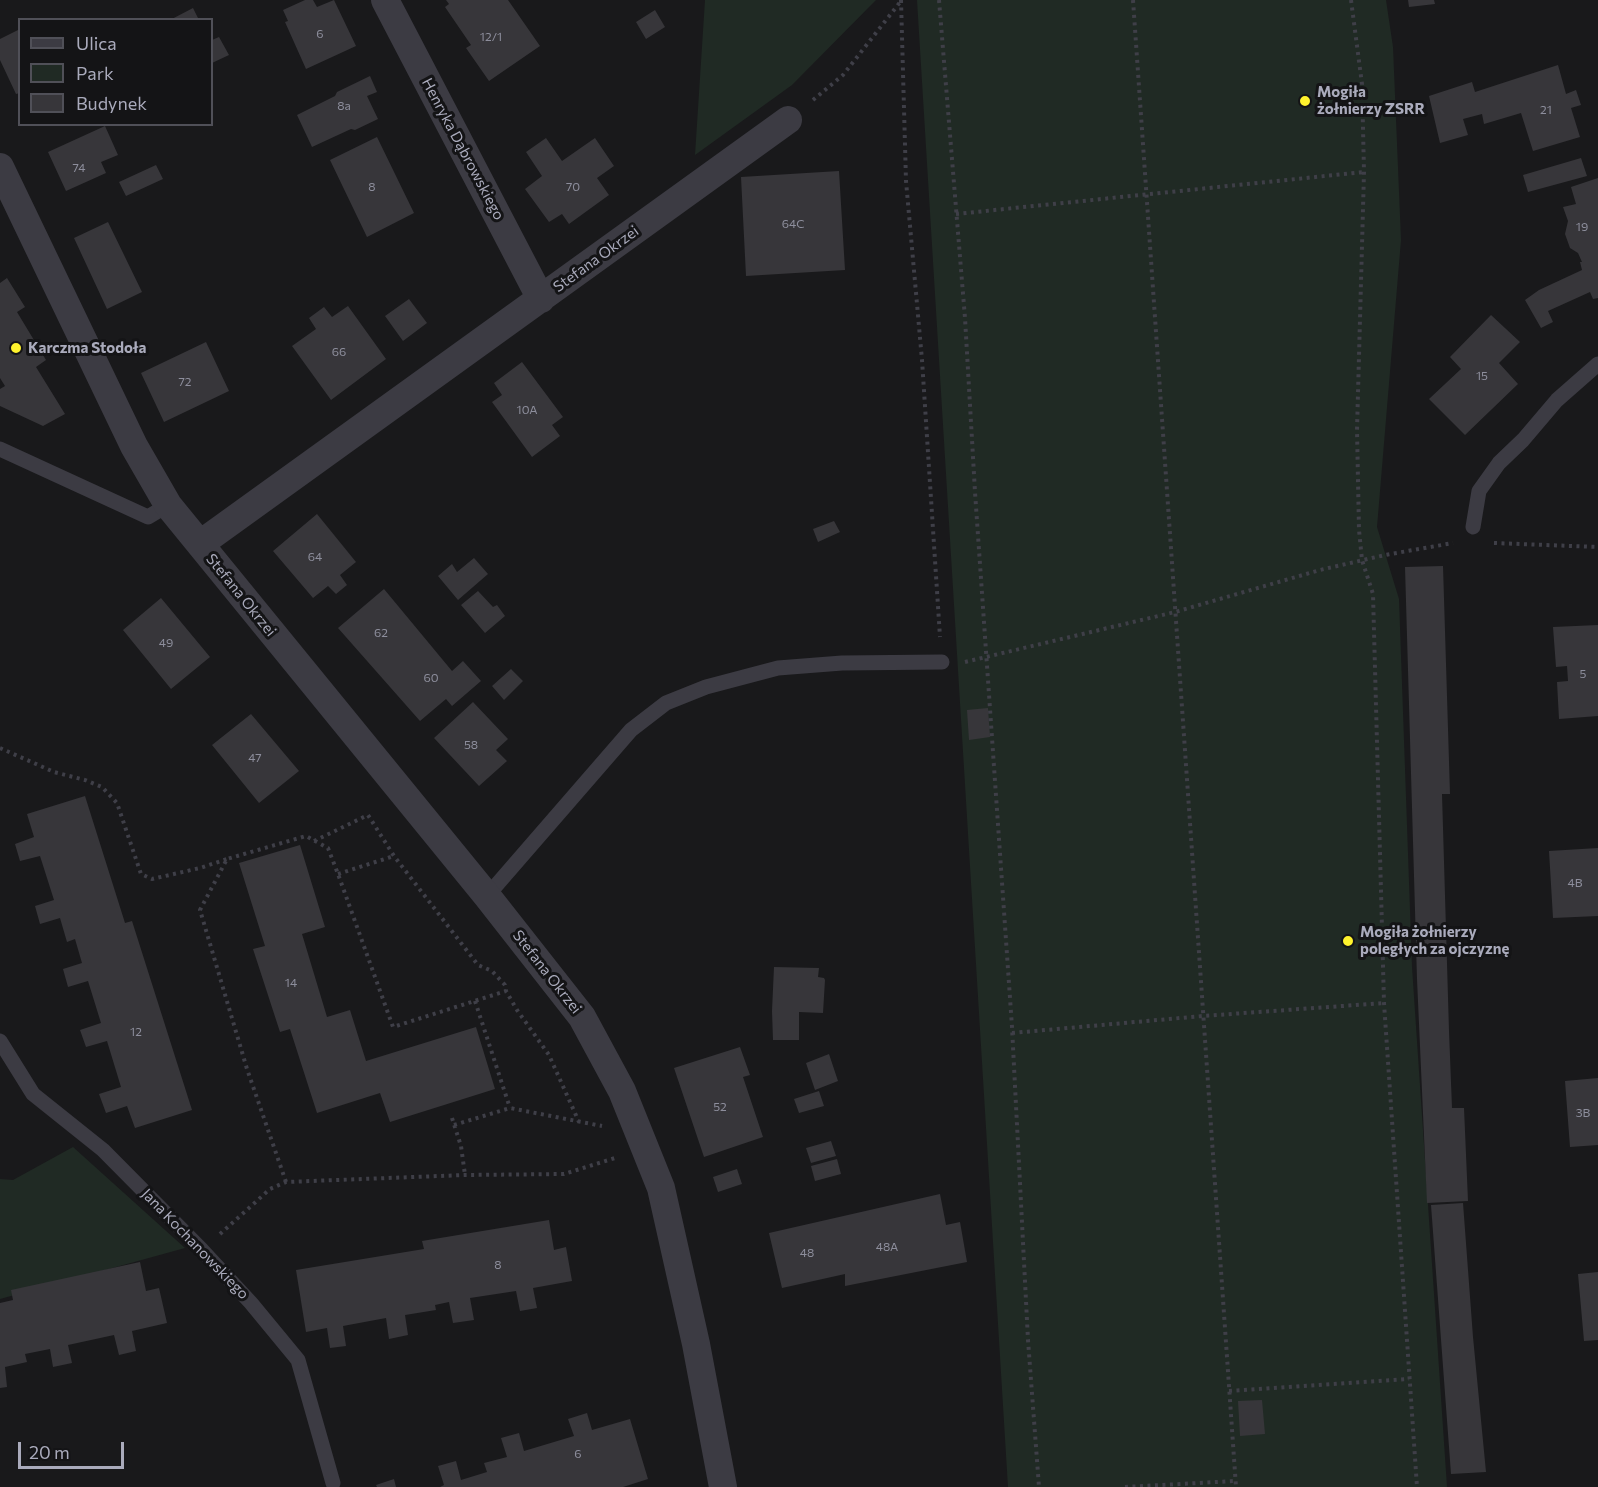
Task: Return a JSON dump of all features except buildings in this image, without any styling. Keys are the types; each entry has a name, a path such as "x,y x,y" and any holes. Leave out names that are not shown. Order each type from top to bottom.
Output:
{"street":[{"name":"Henryka Dąbrowskiego","path":"385,0 541,299"},
{"name":"Stefana Okrzei","path":"200,544 788,120"},
{"name":"Stefana Okrzei","path":"0,167 134,446 168,505 582,1017 622,1091 661,1188 696,1344 723,1487"}],"lane":[{"path":"1473,527 1479,491 1499,463 1523,440 1557,400 1598,364"},
{"path":"0,449 148,517 168,505"},
{"path":"487,897 631,730 666,703 706,687 778,668 842,663 942,662"},
{"name":"Jana Kochanowskiego","path":"0,1041 33,1094 103,1150 202,1250 251,1303 298,1360 333,1483"}],"path":[{"path":"788,120 843,75 901,0 906,181 922,360 942,662 961,663 1174,612 1320,570 1385,555"},
{"path":"939,0 965,318 1039,1487"},
{"path":"1133,0 1236,1487"},
{"path":"1351,0 1362,84 1364,172 1357,430 1359,530 1362,560 1373,594 1384,1003 1417,1487"},
{"path":"956,214 1364,172"},
{"path":"0,748 54,772 102,787 117,803 141,874 152,879 200,868 306,836 328,848 393,1027 506,991"},
{"path":"314,841 368,815 394,856 478,965 492,972 505,985 517,1010 549,1055 579,1122"},
{"path":"338,874 394,856"},
{"path":"227,859 200,910 247,1069 286,1182"},
{"path":"475,1001 510,1108"},
{"path":"1012,1033 1384,1003"},
{"path":"454,1125 510,1108 609,1127"},
{"path":"452,1118 461,1146 465,1175"},
{"path":"202,1250 270,1189 286,1182 465,1175 564,1174 621,1156"},
{"path":"1229,1391 1409,1379"},
{"path":"1125,1487 1235,1481"}],"green space":[{"path":"705,0 876,0 792,85 695,155"},
{"path":"917,0 1386,0 1393,47 1401,240 1377,527 1399,599 1412,967 1447,1487 1008,1487"},
{"path":"73,1147 185,1248 0,1299 0,1179 13,1180"}],"place":[{"name":"Mogiła żołnierzy ZSRR","path":"1305,101"},
{"name":"Karczma Stodoła","path":"16,348"},
{"name":"Mogiła żołnierzy poległych za ojczyznę","path":"1348,941"}]}
